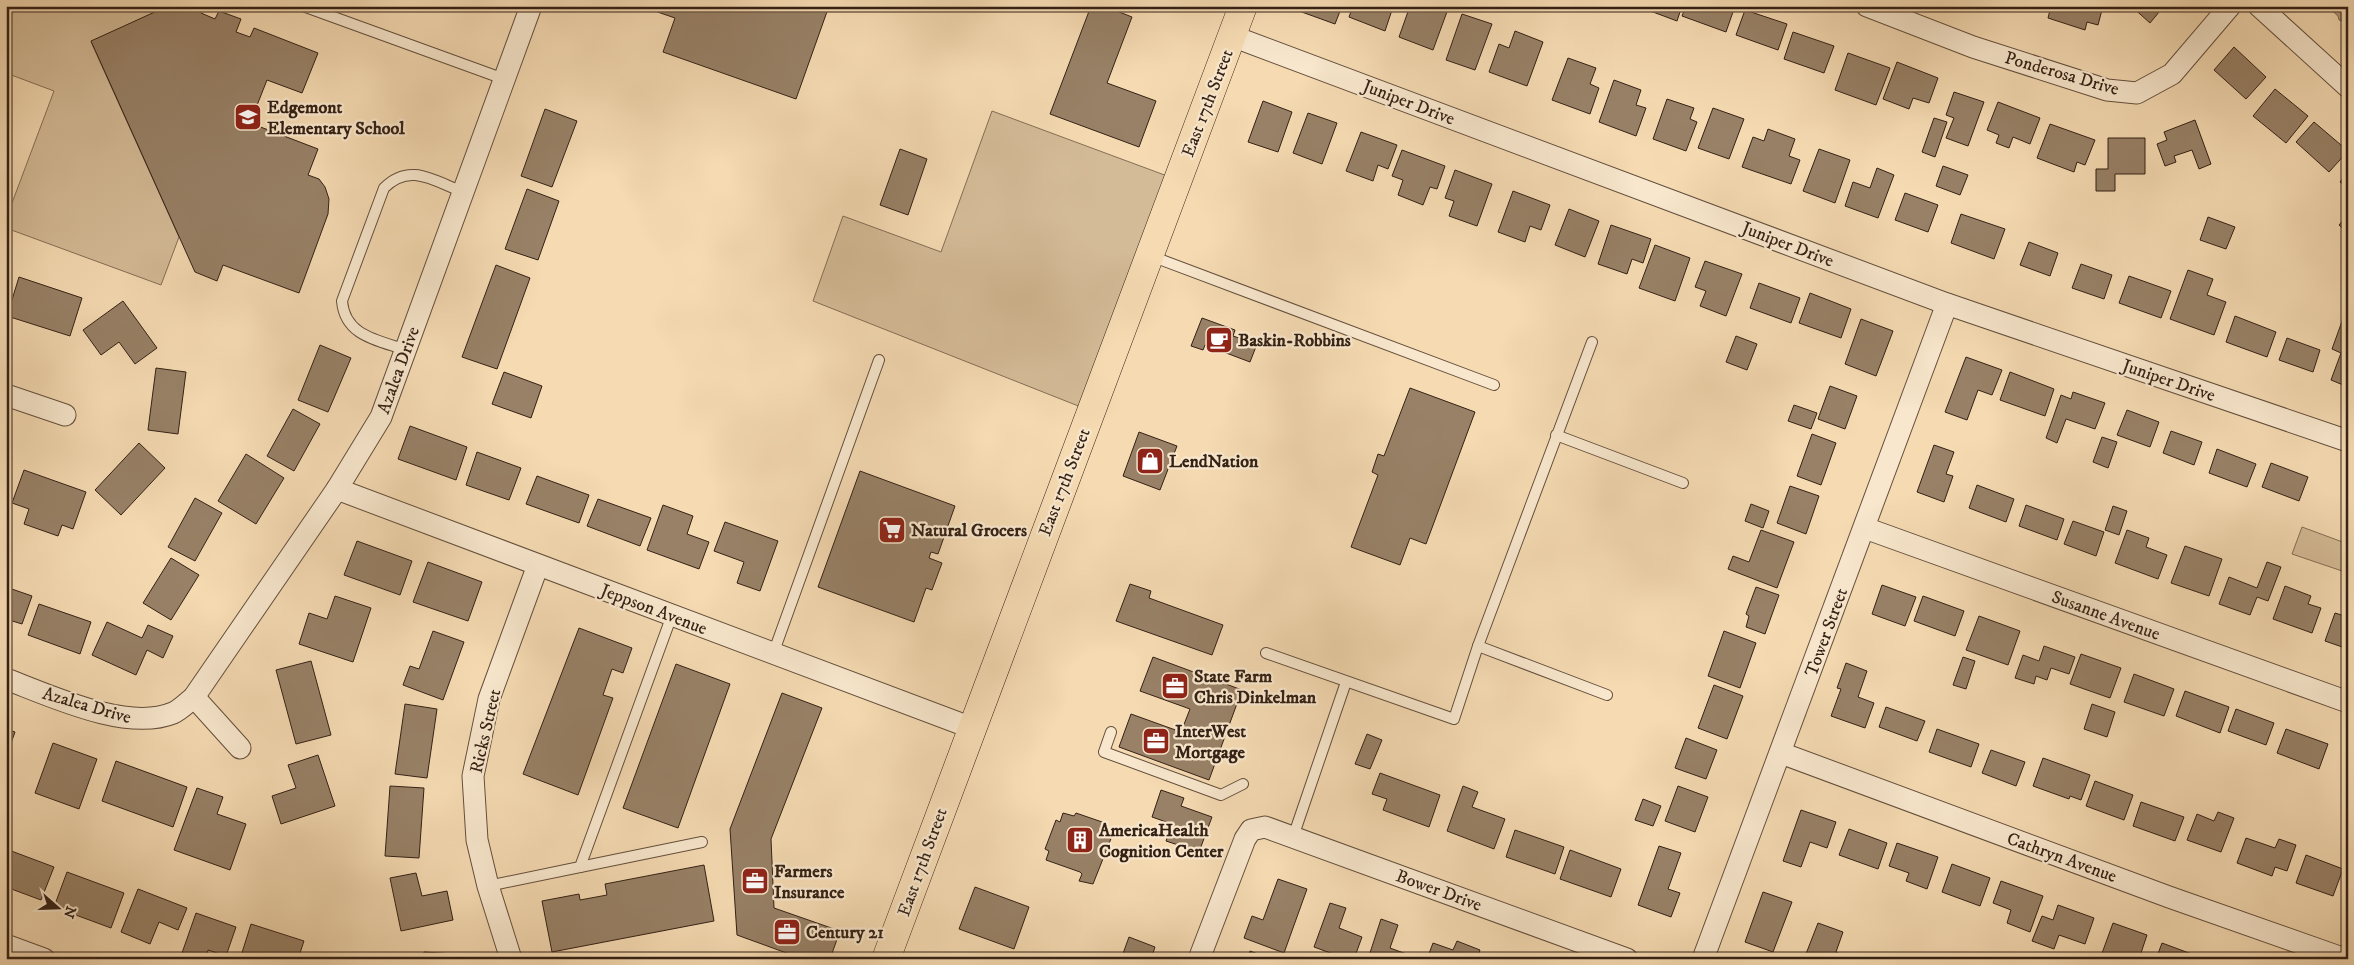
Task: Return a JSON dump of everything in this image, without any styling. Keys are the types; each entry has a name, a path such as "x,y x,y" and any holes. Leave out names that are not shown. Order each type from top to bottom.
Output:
{"main road":[{"name":"East 17th Street","path":"886,959 1243,6"}],"street":[{"name":"Azalea Drive","path":"6,679 106,714 132,720 150,719 174,713 194,697 337,489 381,417 531,6"},
{"name":"Ponderosa Drive","path":"1867,6 1972,47 2107,90 2137,93 2172,74 2230,6"},
{"path":"2259,6 2348,87"},
{"name":"Juniper Drive","path":"1232,36 1947,304 2348,441"},
{"name":"Tower Street","path":"1703,959 1947,304"},
{"path":"6,395 65,415"},
{"name":"Jeppson Avenue","path":"337,489 972,728"},
{"name":"Susanne Avenue","path":"1865,528 2348,702"},
{"name":"Ricks Street","path":"511,959 488,886 477,840 473,776 489,699 538,565"},
{"path":"194,697 240,748"},
{"name":"Cathryn Avenue","path":"1781,753 2169,897 2345,959"},
{"name":"Bower Drive","path":"1199,959 1245,838 1251,830 1265,827 1627,959"},
{"path":"6,945 44,959"}],"lane":[{"path":"303,6 504,79"},
{"path":"406,350 362,334 350,326 343,314 342,301 384,188 394,179 405,174 417,175 463,192"},
{"path":"1150,256 1494,385"},
{"path":"1266,653 1454,719 1478,646 1592,342"},
{"path":"773,654 879,360"},
{"path":"1556,435 1683,483"},
{"path":"580,867 672,616"},
{"path":"1478,646 1607,695"},
{"path":"1293,837 1346,682"},
{"path":"1111,732 1104,752 1220,795 1243,784"},
{"path":"488,886 702,842"}],"shaded area":[{"path":"9,6 168,6 91,42 179,237 161,285 6,228 6,219 54,91 6,73 6,15"},
{"path":"2327,6 2348,6 2348,29 2345,22 2339,20 2338,16"},
{"path":"992,111 1178,180 1091,411 813,301 843,216 941,252"},
{"path":"2302,527 2348,544 2348,573 2292,554"}],"building":[{"path":"168,6 198,6 201,13 215,19 219,11 241,19 236,32 250,37 254,28 318,53 302,93 267,80 250,123 318,149 308,175 319,179 325,187 329,199 328,214 299,293 223,265 217,281 195,272 91,41"},
{"path":"829,6 796,99 663,52 675,18 643,7"},
{"path":"1091,6 1104,6 1132,17 1107,83 1156,101 1139,147 1050,114"},
{"path":"1301,6 1342,6 1335,24 1299,11"},
{"path":"1353,6 1392,6 1385,31 1349,17"},
{"path":"1410,6 1440,6 1448,9 1433,50 1399,37"},
{"path":"1637,6 1682,6 1677,21"},
{"path":"1686,6 1735,6 1726,32 1682,16"},
{"path":"2051,6 2103,6 2098,25 2087,22 2085,30 2048,18"},
{"path":"2131,6 2164,6 2150,23"},
{"path":"1745,10 1787,24 1778,50 1736,35"},
{"path":"1462,14 1492,24 1475,70 1446,60"},
{"path":"1515,31 1543,42 1527,86 1489,72 1499,44 1509,48"},
{"path":"1793,32 1834,46 1824,73 1784,59"},
{"path":"2234,47 2266,77 2246,99 2214,70"},
{"path":"1848,53 1890,68 1876,105 1835,90"},
{"path":"1568,58 1596,68 1590,84 1599,88 1590,114 1552,100"},
{"path":"1897,62 1938,78 1929,103 1913,98 1909,109 1883,99"},
{"path":"1614,80 1641,90 1636,105 1646,108 1636,136 1599,122"},
{"path":"2275,89 2308,116 2286,143 2253,116"},
{"path":"1954,92 1984,102 1968,146 1946,138 1954,118 1946,115"},
{"path":"1667,99 1694,108 1690,119 1697,122 1686,151 1653,139"},
{"path":"1263,101 1292,112 1278,152 1248,142"},
{"path":"1998,102 2040,118 2030,144 2013,137 2009,148 1996,143 1999,135 1987,130"},
{"path":"1713,108 1744,119 1729,159 1698,148"},
{"path":"545,109 577,121 552,187 521,176"},
{"path":"1308,113 1337,123 1322,164 1293,153"},
{"path":"1934,118 1947,122 1935,157 1922,152"},
{"path":"2195,120 2211,164 2199,169 2192,150 2174,156 2176,162 2165,166 2157,144 2167,140 2164,132"},
{"path":"2314,122 2348,151 2329,172 2296,142"},
{"path":"2050,124 2095,140 2085,165 2077,162 2074,172 2037,158"},
{"path":"1768,129 1795,139 1789,156 1800,160 1791,184 1742,167 1753,137 1764,141"},
{"path":"1361,132 1397,145 1388,169 1378,165 1373,181 1346,171"},
{"path":"2108,138 2145,138 2145,174 2115,174 2115,191 2096,191 2096,169 2108,169"},
{"path":"900,149 927,159 908,215 880,205"},
{"path":"1819,149 1850,160 1835,203 1803,191"},
{"path":"1402,150 1445,166 1437,189 1430,187 1423,205 1398,195 1403,180 1392,176"},
{"path":"1943,166 1968,175 1960,195 1936,186"},
{"path":"1877,168 1894,175 1878,218 1845,206 1853,182 1870,188"},
{"path":"1455,170 1492,184 1477,226 1449,216 1454,201 1445,198"},
{"path":"2348,172 2348,188 2340,182"},
{"path":"527,189 559,201 538,260 505,249"},
{"path":"1513,191 1550,205 1541,230 1530,226 1525,242 1498,232"},
{"path":"1905,193 1938,205 1928,232 1895,220"},
{"path":"1569,209 1599,221 1585,257 1555,245"},
{"path":"1961,214 2005,229 1994,259 1951,243"},
{"path":"2348,215 2348,233 2339,225"},
{"path":"2208,217 2235,227 2226,249 2200,240"},
{"path":"1611,225 1651,239 1643,263 1632,259 1627,274 1598,264"},
{"path":"2029,242 2058,253 2050,276 2020,265"},
{"path":"1655,245 1690,258 1675,301 1639,288"},
{"path":"1705,261 1742,274 1726,316 1700,306 1706,291 1695,287"},
{"path":"2081,264 2112,275 2104,299 2072,288"},
{"path":"496,265 530,278 497,369 462,357"},
{"path":"2188,270 2213,279 2207,295 2226,302 2214,335 2170,319"},
{"path":"2129,276 2171,291 2161,318 2119,303"},
{"path":"19,277 82,298 70,336 7,316"},
{"path":"1759,283 1800,298 1791,323 1750,308"},
{"path":"1810,293 1851,309 1841,338 1799,323"},
{"path":"123,301 157,348 135,364 119,342 101,355 83,330"},
{"path":"2345,313 2348,314 2348,387 2331,380 2341,353 2332,349"},
{"path":"2235,316 2276,332 2267,357 2226,342"},
{"name":"Baskin-Robbins","path":"1202,318 1235,330 1233,336 1257,344 1250,362 1205,345 1203,350 1191,346"},
{"path":"1861,319 1893,331 1876,376 1845,364"},
{"path":"1736,336 1757,344 1747,370 1726,362"},
{"path":"2287,338 2320,350 2313,372 2279,360"},
{"path":"320,345 351,358 328,412 298,400"},
{"path":"1966,357 2002,370 1992,395 1978,390 1967,420 1945,412"},
{"path":"156,368 186,372 178,434 148,430"},
{"path":"504,372 542,386 531,418 492,404"},
{"path":"2010,372 2054,389 2045,416 2000,400"},
{"path":"1830,386 1857,396 1845,429 1818,419"},
{"path":"1410,388 1475,412 1426,544 1410,538 1400,565 1351,547 1378,475 1372,472 1378,454 1384,456"},
{"path":"2073,392 2105,403 2095,429 2066,419 2057,443 2046,438 2061,395 2071,399"},
{"path":"1794,405 1817,413 1811,429 1788,421"},
{"path":"293,409 320,424 294,471 267,456"},
{"path":"2127,410 2159,422 2150,447 2117,435"},
{"path":"410,426 467,447 456,480 398,459"},
{"path":"2171,431 2202,442 2194,465 2163,453"},
{"name":"LendNation","path":"1139,432 1177,446 1160,490 1123,476"},
{"path":"1812,434 1836,443 1821,485 1797,476"},
{"path":"2102,437 2117,442 2108,468 2093,462"},
{"path":"139,443 165,468 121,515 95,490"},
{"path":"1934,445 1954,452 1946,474 1953,476 1944,502 1917,492"},
{"path":"2217,449 2256,464 2247,487 2209,473"},
{"path":"477,452 521,468 509,500 466,485"},
{"path":"246,454 284,478 256,524 218,501"},
{"path":"6,455 12,457 6,474"},
{"path":"2271,463 2308,477 2299,501 2262,487"},
{"path":"24,470 86,492 73,529 62,525 58,536 24,524 29,509 12,503"},
{"name":"Natural Grocers","path":"860,471 955,506 938,554 931,552 929,558 942,563 932,590 926,588 914,622 818,587"},
{"path":"537,476 589,495 579,523 526,504"},
{"path":"1977,485 2014,499 2006,522 1969,508"},
{"path":"1790,486 1819,496 1806,534 1777,523"},
{"path":"195,498 222,513 195,561 168,547"},
{"path":"598,499 651,518 640,546 587,526"},
{"path":"1751,504 1769,511 1763,528 1745,521"},
{"path":"663,505 693,516 687,534 709,542 699,569 647,550"},
{"path":"2026,505 2064,519 2057,540 2019,526"},
{"path":"2113,506 2127,511 2119,535 2105,530"},
{"path":"2073,521 2104,532 2096,556 2064,544"},
{"path":"725,522 778,541 760,591 737,583 744,562 714,551"},
{"path":"1761,530 1794,542 1777,588 1728,569 1733,556 1749,562"},
{"path":"2127,530 2149,538 2146,547 2167,555 2158,579 2115,563"},
{"path":"357,541 412,561 400,595 344,575"},
{"path":"2185,546 2222,559 2209,596 2171,583"},
{"path":"171,558 199,575 171,620 143,603"},
{"path":"428,562 482,582 468,621 413,602"},
{"path":"2267,562 2281,567 2268,601 2257,597 2250,615 2219,604 2229,577 2257,588"},
{"path":"1130,584 1151,591 1149,598 1223,625 1212,655 1116,621"},
{"path":"1882,585 1916,597 1905,626 1872,614"},
{"path":"2285,586 2311,596 2308,604 2321,608 2312,633 2273,619"},
{"path":"6,587 32,596 22,624 6,619"},
{"path":"1756,587 1779,595 1765,634 1746,627 1749,616 1746,614"},
{"path":"335,596 371,608 353,662 299,644 309,613 327,619"},
{"path":"1923,596 1964,611 1955,636 1914,621"},
{"path":"39,604 91,622 80,654 28,635"},
{"path":"2335,613 2348,617 2348,649 2325,641"},
{"path":"1979,616 2020,631 2008,665 1966,650"},
{"path":"107,622 142,638 148,625 173,636 163,658 147,650 136,675 92,655"},
{"path":"579,628 632,648 623,673 612,669 603,695 613,698 578,795 523,774"},
{"path":"433,631 464,642 443,700 403,685 410,666 419,669"},
{"path":"1724,631 1756,643 1740,688 1708,676"},
{"path":"2044,646 2075,657 2069,674 2051,668 2047,680 2036,676 2034,684 2015,678 2023,655 2039,661"},
{"path":"2081,654 2121,668 2110,698 2070,684"},
{"path":"1153,657 1242,690 1209,780 1119,747 1131,714 1181,732 1190,709 1140,691"},
{"path":"1963,657 1975,661 1966,689 1953,685"},
{"path":"311,661 331,735 296,744 276,670"},
{"path":"1846,663 1867,671 1858,697 1874,703 1865,728 1831,716 1841,689 1837,688"},
{"path":"676,664 730,684 678,828 623,808"},
{"path":"2134,674 2174,689 2164,716 2124,702"},
{"path":"1714,685 1743,696 1727,739 1698,728"},
{"path":"2185,691 2229,707 2220,733 2176,716"},
{"path":"782,693 822,708 771,839 774,908 840,931 830,959 803,959 737,935 730,829"},
{"path":"405,704 437,709 427,778 395,774"},
{"path":"2092,704 2115,712 2107,737 2084,729"},
{"path":"1886,707 1925,721 1917,741 1879,727"},
{"path":"2236,709 2274,723 2266,745 2228,731"},
{"path":"6,729 15,732 6,757"},
{"path":"1937,729 1979,744 1971,767 1929,752"},
{"path":"2286,729 2328,744 2319,769 2277,753"},
{"path":"1367,734 1382,740 1370,769 1355,764"},
{"path":"1686,738 1717,750 1706,779 1675,768"},
{"path":"53,743 97,759 79,809 35,793"},
{"path":"1991,750 2025,762 2016,786 1982,773"},
{"path":"318,755 335,806 281,824 272,796 296,788 288,765"},
{"path":"2043,758 2090,775 2081,800 2070,796 2069,799 2033,786"},
{"path":"116,761 187,787 173,827 102,801"},
{"path":"2348,768 2348,784 2343,782"},
{"path":"1380,773 1440,795 1429,827 1383,810 1387,799 1372,794"},
{"path":"2095,781 2133,795 2124,820 2086,806"},
{"path":"390,786 424,788 419,858 385,856"},
{"path":"1463,786 1478,792 1472,807 1505,819 1494,849 1447,831"},
{"path":"1678,786 1708,797 1695,832 1665,821"},
{"path":"197,788 223,797 217,814 246,824 230,870 174,850"},
{"path":"1161,790 1184,798 1181,806 1212,817 1199,852 1166,841 1172,824 1152,817"},
{"path":"1643,799 1661,806 1653,826 1635,820"},
{"path":"2141,802 2184,817 2175,841 2133,826"},
{"path":"1801,810 1836,822 1827,848 1810,842 1801,867 1783,861"},
{"path":"2218,812 2234,818 2221,852 2187,840 2197,814 2214,821"},
{"name":"AmericaHealth Cognition Center","path":"1063,813 1074,816 1076,813 1105,823 1103,827 1114,831 1093,884 1079,881 1082,874 1080,872 1046,860 1049,851 1045,849 1056,820 1060,822"},
{"path":"1849,829 1887,843 1878,869 1839,855"},
{"path":"1515,830 1564,847 1555,874 1506,857"},
{"path":"2246,838 2275,848 2279,839 2296,845 2287,871 2275,867 2272,876 2237,863"},
{"path":"1897,843 1938,857 1927,889 1906,881 1909,873 1889,866"},
{"path":"1659,846 1681,853 1668,889 1680,893 1671,917 1638,905"},
{"path":"6,849 54,867 41,900 6,887"},
{"path":"1570,850 1621,869 1611,897 1560,879"},
{"path":"2306,855 2343,869 2333,896 2296,883"},
{"path":"1952,864 1990,878 1980,906 1942,892"},
{"path":"704,865 714,921 552,952 542,901 579,894 580,900 607,895 605,884"},
{"path":"67,872 124,893 111,928 54,907"},
{"path":"416,873 422,896 447,891 453,920 401,931 390,878"},
{"path":"1278,879 1307,889 1284,953 1244,938 1252,916 1263,920"},
{"path":"2001,881 2043,896 2030,932 2007,923 2011,910 1993,903"},
{"path":"975,887 1029,907 1014,949 959,929"},
{"path":"138,889 187,908 178,930 159,922 150,944 121,932"},
{"path":"1763,892 1792,902 1773,952 1745,942"},
{"path":"1330,903 1346,908 1339,928 1362,937 1354,959 1347,959 1314,947"},
{"path":"2058,905 2094,918 2085,944 2059,935 2054,949 2032,941 2042,916 2053,920"},
{"path":"196,913 236,927 226,956 208,950 206,959 198,959 182,953"},
{"path":"1381,919 1398,925 1390,948 1412,956 1411,959 1368,959"},
{"path":"1818,923 1843,932 1836,952 1850,959 1804,959"},
{"path":"2113,923 2147,935 2139,959 2109,959 2101,956"},
{"path":"251,924 304,941 298,959 240,959"},
{"path":"1129,937 1155,947 1151,959 1121,959"},
{"path":"1457,941 1480,950 1477,959 1427,959 1433,943 1453,950"},
{"path":"2162,943 2197,956 2196,959 2156,959"},
{"path":"1250,951 1271,959 1248,959"},
{"path":"424,952 455,954 455,959 423,959"},
{"path":"379,955 380,959 333,959"}],"place":[{"name":"Edgemont Elementary School","path":"248,117"},
{"name":"Baskin-Robbins","path":"1219,340"},
{"name":"LendNation","path":"1150,461"},
{"name":"Natural Grocers","path":"892,530"},
{"name":"State Farm Chris Dinkelman","path":"1175,686"},
{"name":"InterWest Mortgage","path":"1156,741"},
{"name":"AmericaHealth Cognition Center","path":"1080,840"},
{"name":"Farmers Insurance","path":"755,881"},
{"name":"Century 21","path":"787,932"}]}
